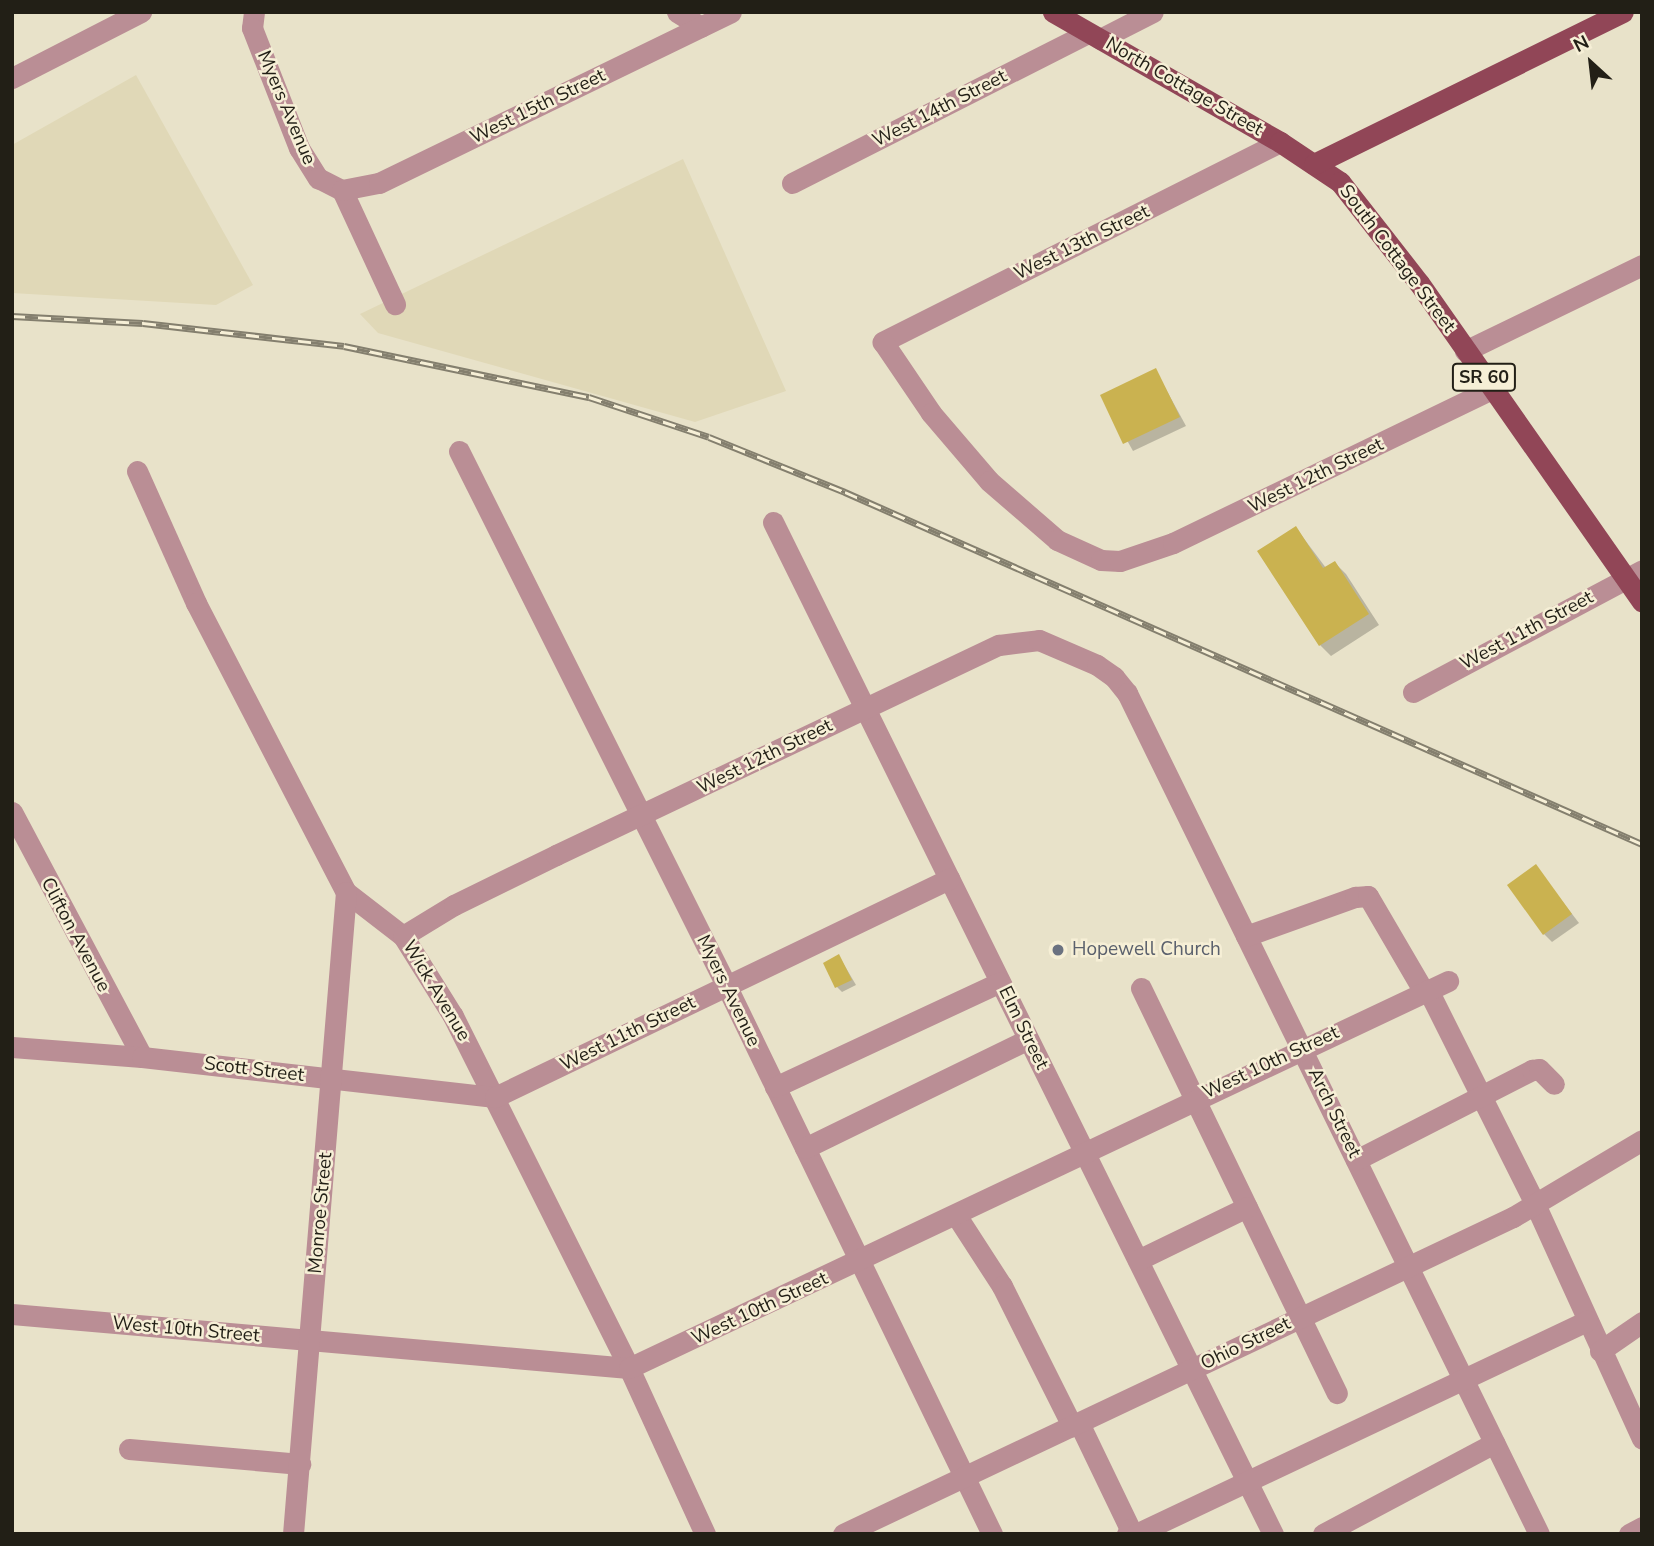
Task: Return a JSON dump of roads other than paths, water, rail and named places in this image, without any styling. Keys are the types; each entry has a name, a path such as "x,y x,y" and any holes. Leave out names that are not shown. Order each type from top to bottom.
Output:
{"main road":[{"name":"North Cottage Street","path":"1053,12 1314,164"},
{"path":"1314,164 1623,12"},
{"name":"South Cottage Street","path":"1314,164 1356,199 1492,388 1633,574 1642,602"}],"street":[{"path":"12,78 141,12"},
{"name":"Myers Avenue","path":"254,12 252,28 299,148 318,178 342,190"},
{"path":"677,12 701,27"},
{"name":"West 15th Street","path":"342,190 379,183 731,12"},
{"name":"West 14th Street","path":"792,183 1094,36 1153,12"},
{"name":"West 13th Street","path":"883,342 1280,142"},
{"path":"342,190 395,304"},
{"path":"1465,351 1642,265"},
{"name":"West 12th Street","path":"883,342 953,440 1025,516 1056,540 1101,560 1137,557 1301,483 1492,388"},
{"name":"Myers Avenue","path":"459,452 639,817 727,987 962,1477 992,1534"},
{"name":"Wick Avenue","path":"137,471 195,603 346,891 403,936 432,978 495,1097 629,1368 705,1534"},
{"name":"Elm Street","path":"773,522 1273,1534"},
{"name":"West 11th Street","path":"1413,692 1633,574"},
{"name":"West 12th Street","path":"403,936 454,905 990,649 1028,639 1052,645 1097,666 1114,677 1127,693"},
{"name":"Arch Street","path":"1127,693 1539,1534"},
{"name":"Clifton Avenue","path":"12,811 142,1057"},
{"name":"West 11th Street","path":"495,1097 949,879"},
{"name":"Monroe Street","path":"293,1534 333,1080 346,891"},
{"path":"1246,936 1355,897 1368,896 1426,991 1480,1095 1535,1204 1642,1439"},
{"name":"West 10th Street","path":"12,1314 629,1368 1448,981"},
{"path":"775,1087 1000,982"},
{"path":"1141,988 1337,1393"},
{"path":"805,1149 1028,1039"},
{"name":"Scott Street","path":"12,1047 142,1057 495,1097"},
{"path":"1356,1160 1532,1070 1539,1069 1554,1084"},
{"name":"Ohio Street","path":"843,1534 1408,1268 1535,1204 1642,1140"},
{"path":"1138,1261 1247,1207"},
{"path":"956,1215 1002,1286 1130,1529 1127,1534"},
{"path":"1136,1534 1587,1321"},
{"path":"1600,1351 1642,1322"},
{"path":"1323,1534 1494,1443"},
{"path":"129,1449 300,1464"},
{"path":"1629,1534 1642,1527"}],"railway":[{"path":"12,316 143,323 344,346 589,397 709,437 845,492 1642,844"}],"place":[{"name":"Hopewell Church","path":"1058,950"}]}
